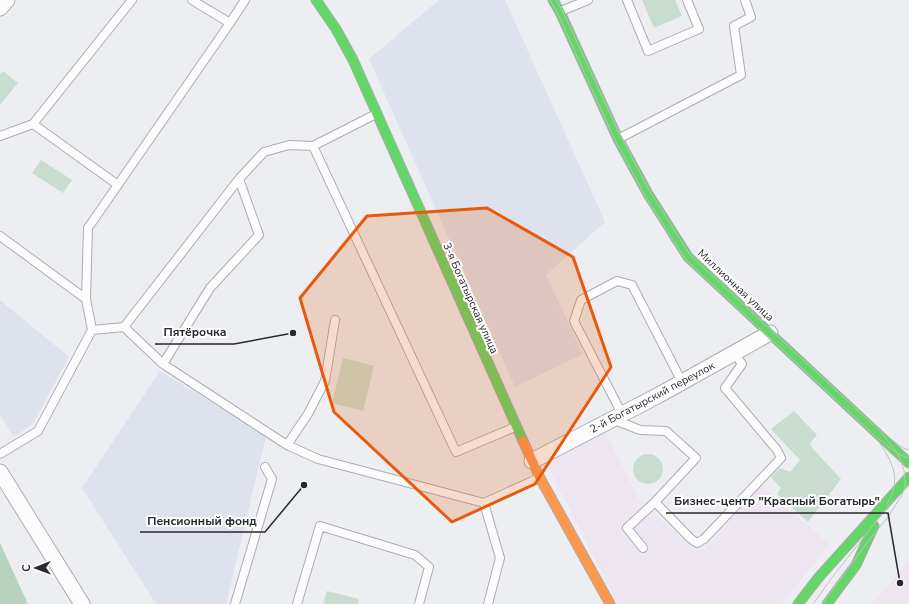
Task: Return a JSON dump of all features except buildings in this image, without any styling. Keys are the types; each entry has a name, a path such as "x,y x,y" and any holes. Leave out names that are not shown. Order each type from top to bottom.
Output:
{"street":[{"path":"0,8 6,0"},
{"name":"3-я Богатырская улица","path":"316,0 336,29 346,48 540,478 610,604"},
{"name":"Миллионная улица","path":"553,0 560,12 618,139 648,194 688,257 909,464"},
{"name":"2-й Богатырский переулок","path":"532,461 682,382 770,333"},
{"path":"0,472 82,604"},
{"path":"798,604 819,577 909,477"},
{"path":"827,604 856,565 880,510"}],"lane":[{"path":"0,136 33,124 132,0"},
{"path":"192,0 230,23"},
{"path":"0,454 38,431 92,330 86,299 88,228 246,0"},
{"path":"560,12 588,0"},
{"path":"627,0 648,51 700,29 687,0"},
{"path":"618,139 742,75 734,26 751,17 745,0"},
{"path":"92,330 124,327 239,178 264,152 289,145 313,146 376,114"},
{"path":"33,124 118,185"},
{"path":"313,146 456,452 516,427"},
{"path":"163,364 210,288 259,235 239,178"},
{"path":"0,236 86,299"},
{"path":"644,548 627,528 655,502 696,458 666,431 640,430 617,416 574,321 581,300 617,281 632,285 682,382"},
{"path":"287,445 308,414 325,381 336,320"},
{"path":"124,327 163,364 287,445 318,459 484,504 540,478"},
{"path":"655,502 697,544 704,539 781,458 777,450 725,388 742,364 734,353"},
{"path":"235,604 272,479 266,467"},
{"path":"484,504 500,558 488,604"},
{"path":"297,604 320,526 414,555 429,567 419,604"}],"highlighted area":[{"path":"487,208 573,257 611,367 535,484 452,522 334,412 300,298 367,216"}],"shaded area":[{"path":"439,0 505,0 605,222 546,275 583,354 515,387 369,59"},
{"path":"0,300 69,357 35,420 32,424 14,437 0,415"},
{"path":"160,371 266,436 226,604 156,604 82,488"},
{"path":"603,428 640,501 686,544 698,551 706,548 761,484 829,544 781,604 618,604 545,461"},
{"path":"909,561 909,604 873,604"}],"green space":[{"path":"642,0 675,0 682,16 654,28"},
{"path":"3,71 18,83 0,105 0,75"},
{"path":"41,160 72,180 63,193 32,173"},
{"path":"343,358 374,366 363,411 332,403"},
{"path":"794,411 817,435 810,443 813,449 841,479 808,522 777,494 781,488 771,477 780,468 790,472 800,460 771,429"},
{"path":"648,454 659,458 663,469 659,480 648,484 637,480 633,469 637,458"},
{"path":"0,543 28,604 0,604"},
{"path":"327,591 359,599 358,604 323,604"}],"tram line":[{"path":"550,0 557,12 614,138 645,196 685,259 876,437 898,454 909,458"},
{"path":"556,0 620,135 651,193 690,255 881,432 898,454 904,470 905,487 902,495 886,520"},
{"path":"891,439 903,448 909,450"},
{"path":"879,442 892,465 895,479 892,495 887,504"},
{"path":"813,604 893,500"},
{"path":"822,604 888,517"}],"traffic: fast":[{"path":"316,0 336,29 353,60 523,441"},
{"path":"553,0 560,12 618,139 648,194 688,257 909,463"},
{"path":"798,604 819,577 909,477"},
{"path":"827,604 856,565 874,526"}],"traffic: slow":[{"path":"523,441 540,478 610,604"}],"place":[{"name":"Пятёрочка","path":"293,333"},
{"name":"Пенсионный фонд","path":"304,485"},
{"name":"Бизнес-центр \"Красный Богатырь\"","path":"900,583"}]}
